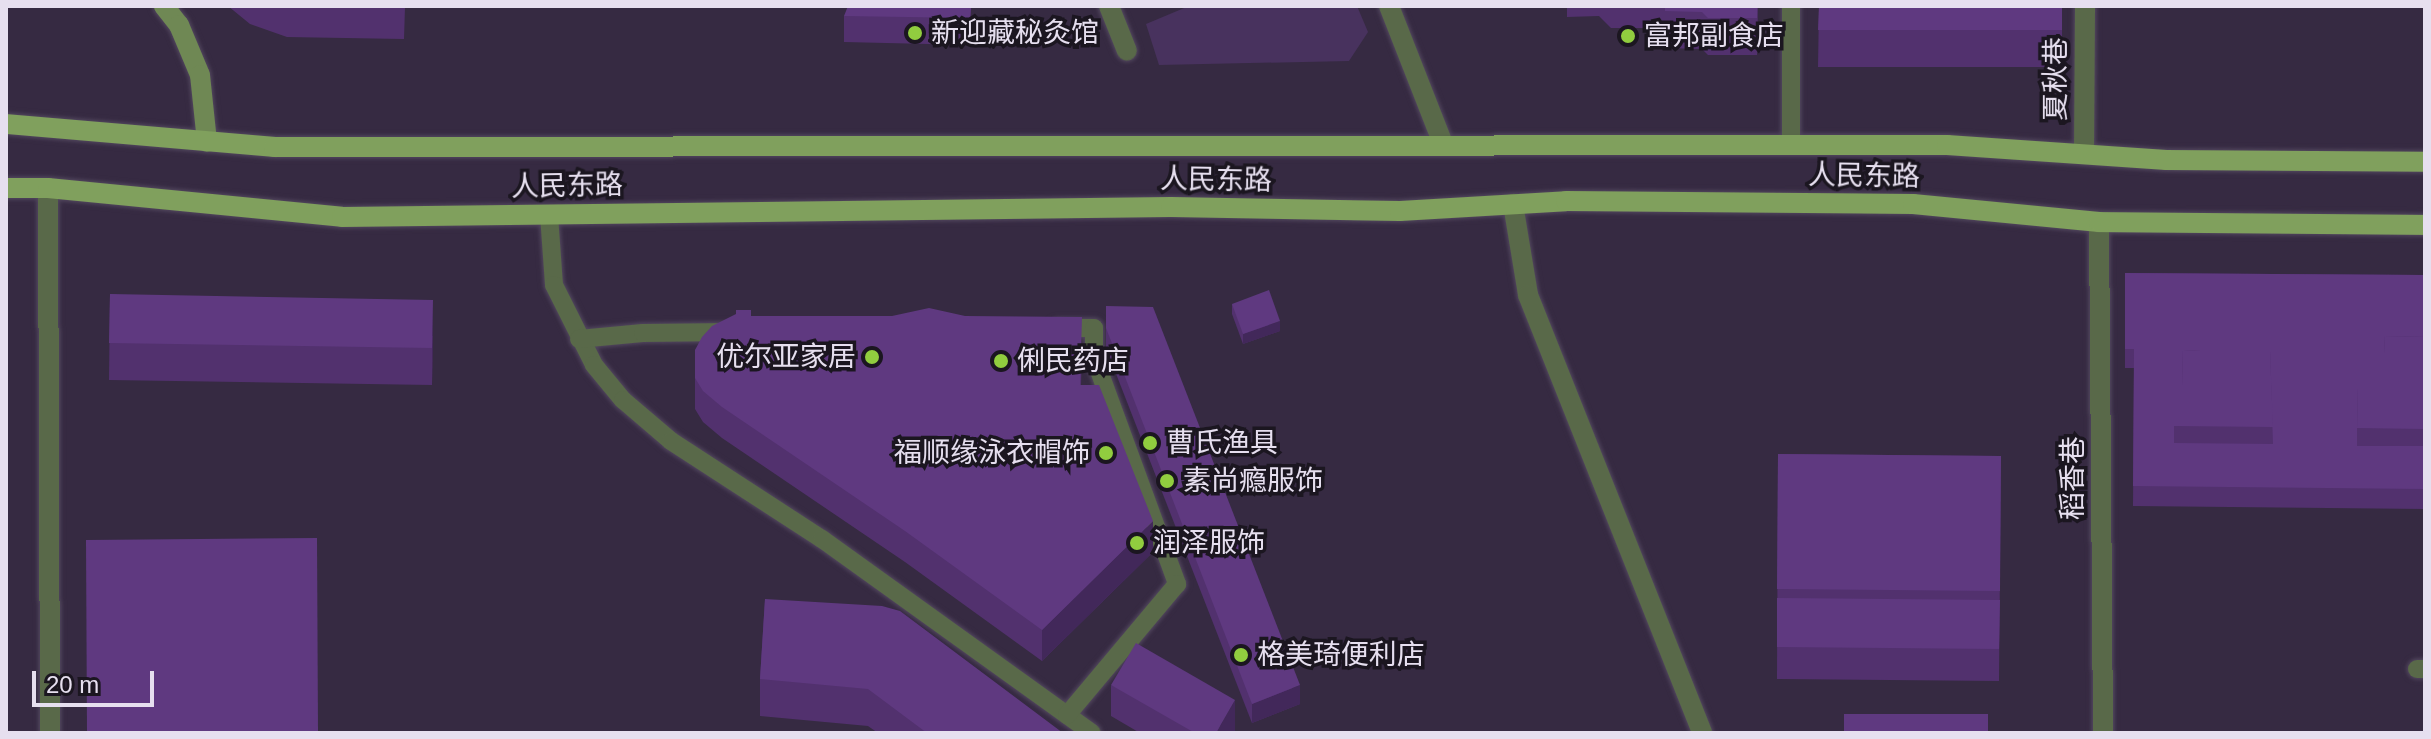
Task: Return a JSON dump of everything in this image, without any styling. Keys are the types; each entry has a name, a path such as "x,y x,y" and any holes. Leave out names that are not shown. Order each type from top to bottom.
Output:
{"main road":[{"name":"人民东路","path":"6,124 274,147 1947,145 2166,160 2425,162"},
{"name":"人民东路","path":"6,188 48,188 342,217 1171,207 1400,211 1566,201 1913,204 2099,222 2425,225"}],"street":[{"path":"164,6 179,25 200,75 207,142"},
{"path":"1109,6 1127,51"},
{"path":"1389,6 1443,144"},
{"name":"夏秋巷","path":"2084,153 2085,6"},
{"path":"48,188 50,733"},
{"path":"1513,204 1528,295 1702,733"},
{"name":"稻香巷","path":"2099,222 2103,733"}],"lane":[{"path":"1791,6 1791,145"},
{"path":"549,215 554,285 594,365 623,400 671,441 822,539 1092,733"},
{"path":"1032,328 1094,328 1094,357 1177,584 1067,715"},
{"path":"579,339 643,333 752,332"}],"shaded area":[{"path":"1189,6 1357,6 1368,32 1349,61 1159,65 1146,24"}],"building":[{"path":"848,6 971,6 970,18 844,16"},
{"path":"1665,6 1757,6 1757,18 1708,18 1702,12 1665,11"},
{"path":"1819,6 2062,6 2062,30 1818,30"},
{"path":"2125,273 2425,275 2425,337 2385,336 2384,353 2366,353 2366,388 2358,388 2357,446 2425,446 2425,489 2133,486 2134,349 2125,349","holes":["2201,334 2247,334 2247,351 2270,351 2273,444 2174,443 2174,386 2182,386 2183,350 2201,351"]},
{"path":"1269,290 1280,321 1243,334 1232,304"},
{"path":"110,294 433,300 432,348 109,343"},
{"path":"1106,306 1153,307 1300,685 1252,704 1106,328"},
{"path":"929,308 965,316 1082,317 1080,385 1099,385 1153,521 1042,630 905,531 722,407 703,391 695,378 695,350 702,337 712,326 736,314 736,310 751,310 751,316 892,316"},
{"path":"2201,334 2247,334 2247,351 2270,351 2273,427 2174,426 2174,386 2182,386 2183,350 2201,351"},
{"path":"2385,336 2425,337 2425,429 2357,428 2358,388 2366,388 2366,353 2384,353"},
{"path":"1778,454 2001,456 2000,591 1777,589"},
{"path":"317,538 318,733 87,733 86,540"},
{"path":"1777,598 2000,600 1999,649 1777,647"},
{"path":"765,599 882,606 900,611 1063,733 927,733 868,689 760,679"},
{"path":"1136,643 1235,700 1216,733 1195,733 1111,685"},
{"path":"1844,714 1988,714 1988,733 1844,733"}],"place":[{"name":"新迎藏秘灸馆","path":"915,33"},
{"name":"富邦副食店","path":"1628,36"},
{"name":"优尔亚家居","path":"872,357"},
{"name":"俐民药店","path":"1001,361"},
{"name":"曹氏渔具","path":"1150,443"},
{"name":"福顺缘泳衣帽饰","path":"1106,453"},
{"name":"素尚瘾服饰","path":"1167,481"},
{"name":"润泽服饰","path":"1137,543"},
{"name":"格美琦便利店","path":"1241,655"}]}
